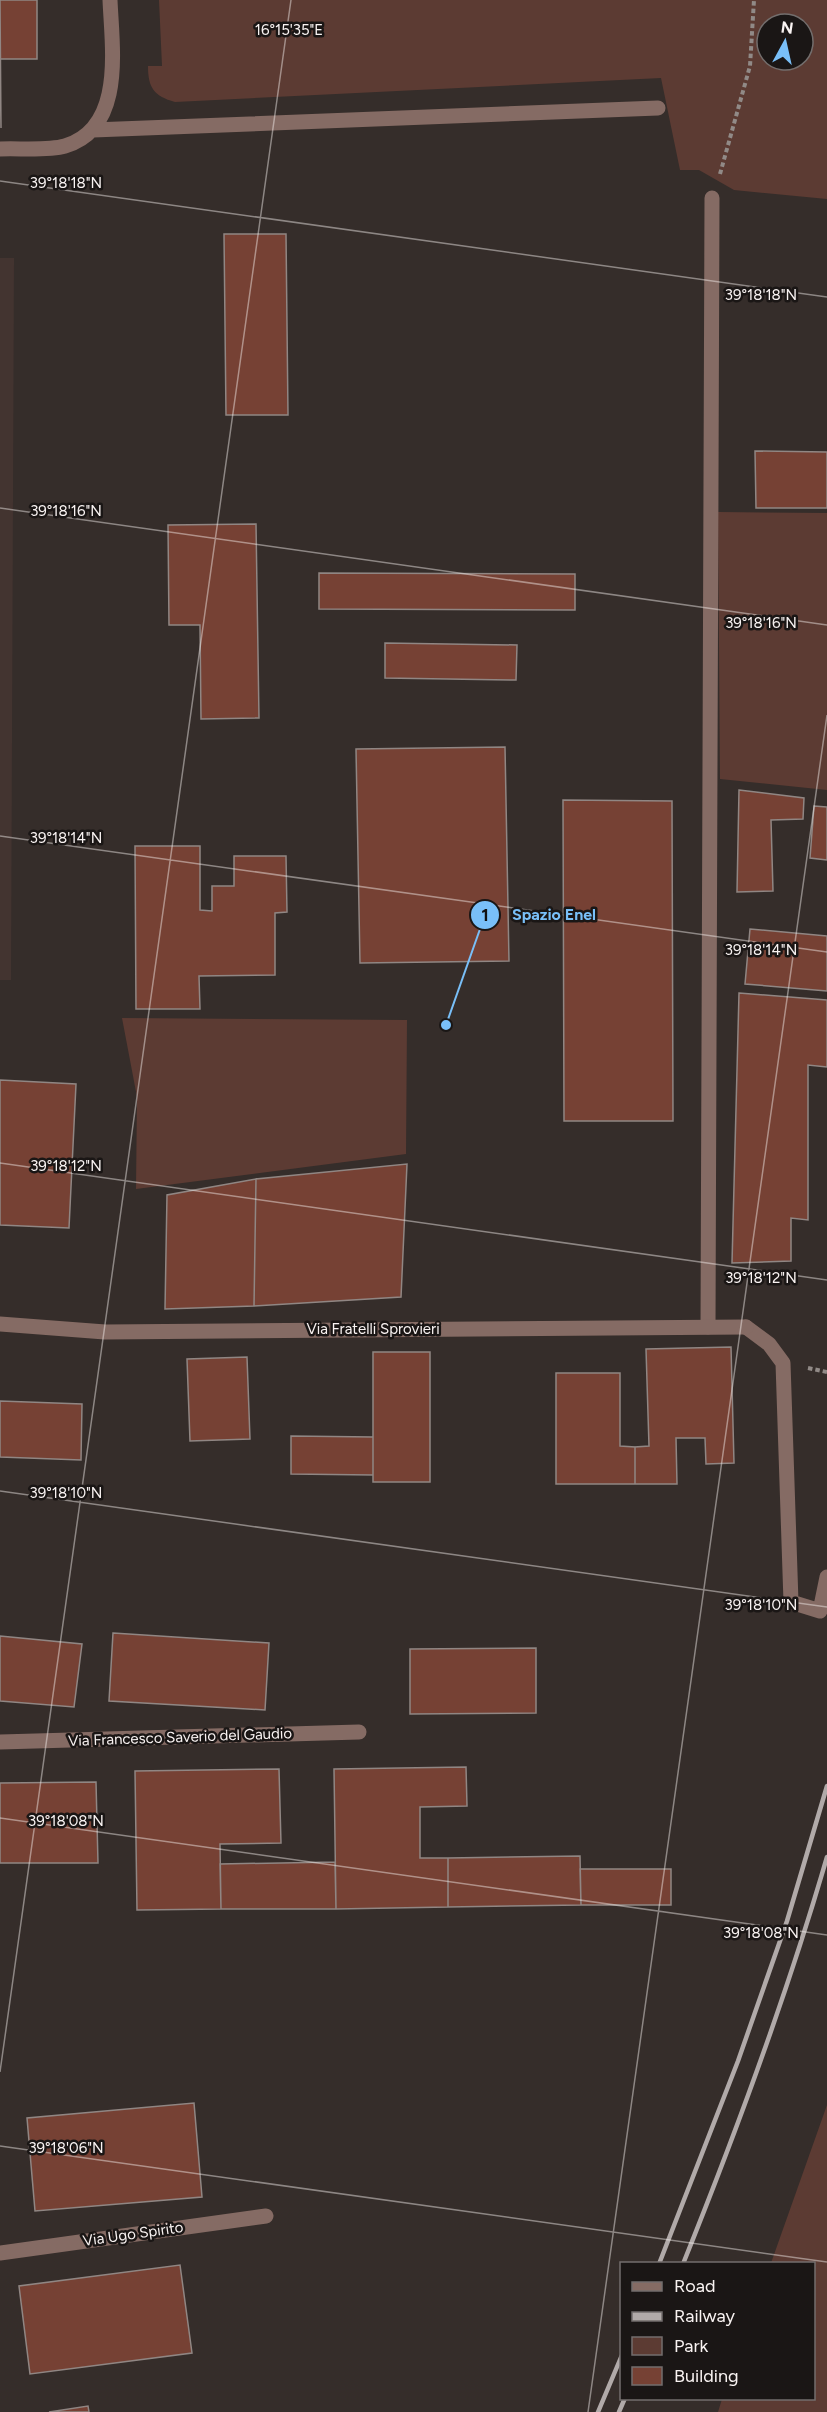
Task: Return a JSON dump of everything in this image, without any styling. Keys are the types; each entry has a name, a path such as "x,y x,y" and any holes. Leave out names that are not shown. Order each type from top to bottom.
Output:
{"street":[{"path":"93,130 103,114 111,80 110,0"},
{"path":"0,149 63,147 93,130 658,108"},
{"path":"708,1327 712,198"},
{"name":"Via Fratelli Sprovieri","path":"0,1324 105,1332 746,1327 769,1344 783,1363 791,1602 820,1611 827,1577"},
{"name":"Via Francesco Saverio del Gaudio","path":"0,1742 359,1732"},
{"name":"Via Ugo Spirito","path":"0,2253 266,2216"}],"path":[{"path":"712,198 750,66 754,0"}],"shaded area":[{"path":"0,258 14,258 11,980 0,980"}],"green space":[{"path":"159,0 827,0 827,199 734,190 699,170 680,170 661,78 175,102 162,97 154,90 149,80 148,66 162,66"},
{"path":"718,512 827,513 827,790 720,779"},
{"path":"122,1018 407,1020 406,1154 136,1189 137,1097"},
{"path":"827,2105 827,2412 718,2412 722,2400 815,2400 815,2262 771,2262"}],"building":[{"path":"0,0 37,0 37,59 0,59"},
{"path":"224,234 286,234 288,415 226,415"},
{"path":"755,451 827,452 827,508 756,508"},
{"path":"256,524 259,718 201,719 200,625 169,625 168,525"},
{"path":"319,573 575,574 575,610 319,609"},
{"path":"385,643 517,645 516,680 385,678"},
{"path":"505,747 509,961 360,963 356,749"},
{"path":"739,790 804,798 803,819 771,820 773,891 737,892"},
{"path":"563,800 672,801 673,1121 564,1121"},
{"path":"814,806 827,807 827,860 810,858"},
{"path":"135,846 200,846 200,910 212,911 212,886 234,886 234,856 286,856 287,912 275,913 275,975 199,976 200,1009 136,1009"},
{"path":"750,929 827,936 827,991 745,984"},
{"path":"739,993 827,1000 827,1067 808,1065 808,1220 791,1218 791,1261 732,1263"},
{"path":"0,1080 76,1084 69,1228 0,1225"},
{"path":"407,1164 401,1297 254,1306 256,1179"},
{"path":"256,1179 254,1306 165,1309 167,1195"},
{"path":"731,1347 734,1463 706,1464 705,1438 676,1438 677,1484 635,1484 635,1447 649,1446 646,1349"},
{"path":"373,1352 430,1352 430,1482 373,1482"},
{"path":"247,1357 250,1439 190,1441 187,1359"},
{"path":"556,1373 620,1373 620,1446 635,1447 635,1484 556,1484"},
{"path":"0,1401 82,1404 81,1460 0,1457"},
{"path":"291,1436 373,1437 373,1475 291,1474"},
{"path":"113,1633 269,1643 265,1710 109,1701"},
{"path":"0,1636 82,1644 74,1707 0,1701"},
{"path":"536,1648 536,1713 410,1714 410,1649"},
{"path":"466,1767 467,1806 420,1807 420,1858 448,1858 448,1907 336,1909 334,1769"},
{"path":"279,1769 281,1843 220,1844 221,1909 137,1910 135,1771"},
{"path":"96,1782 98,1863 0,1863 0,1783"},
{"path":"580,1856 581,1905 448,1907 448,1858"},
{"path":"335,1862 336,1909 221,1909 220,1864"},
{"path":"580,1869 671,1869 671,1905 581,1905"},
{"path":"194,2103 202,2197 35,2211 27,2118"},
{"path":"180,2265 192,2353 30,2374 19,2286"},
{"path":"88,2406 89,2412 49,2412"}],"railway":[{"path":"660,2262 738,2061 787,1921 827,1786"},
{"path":"684,2262 760,2062 812,1909 827,1857"},
{"path":"598,2412 620,2360"},
{"path":"619,2412 624,2400"}],"place":[{"name":"Spazio Enel","path":"446,1025"}]}
